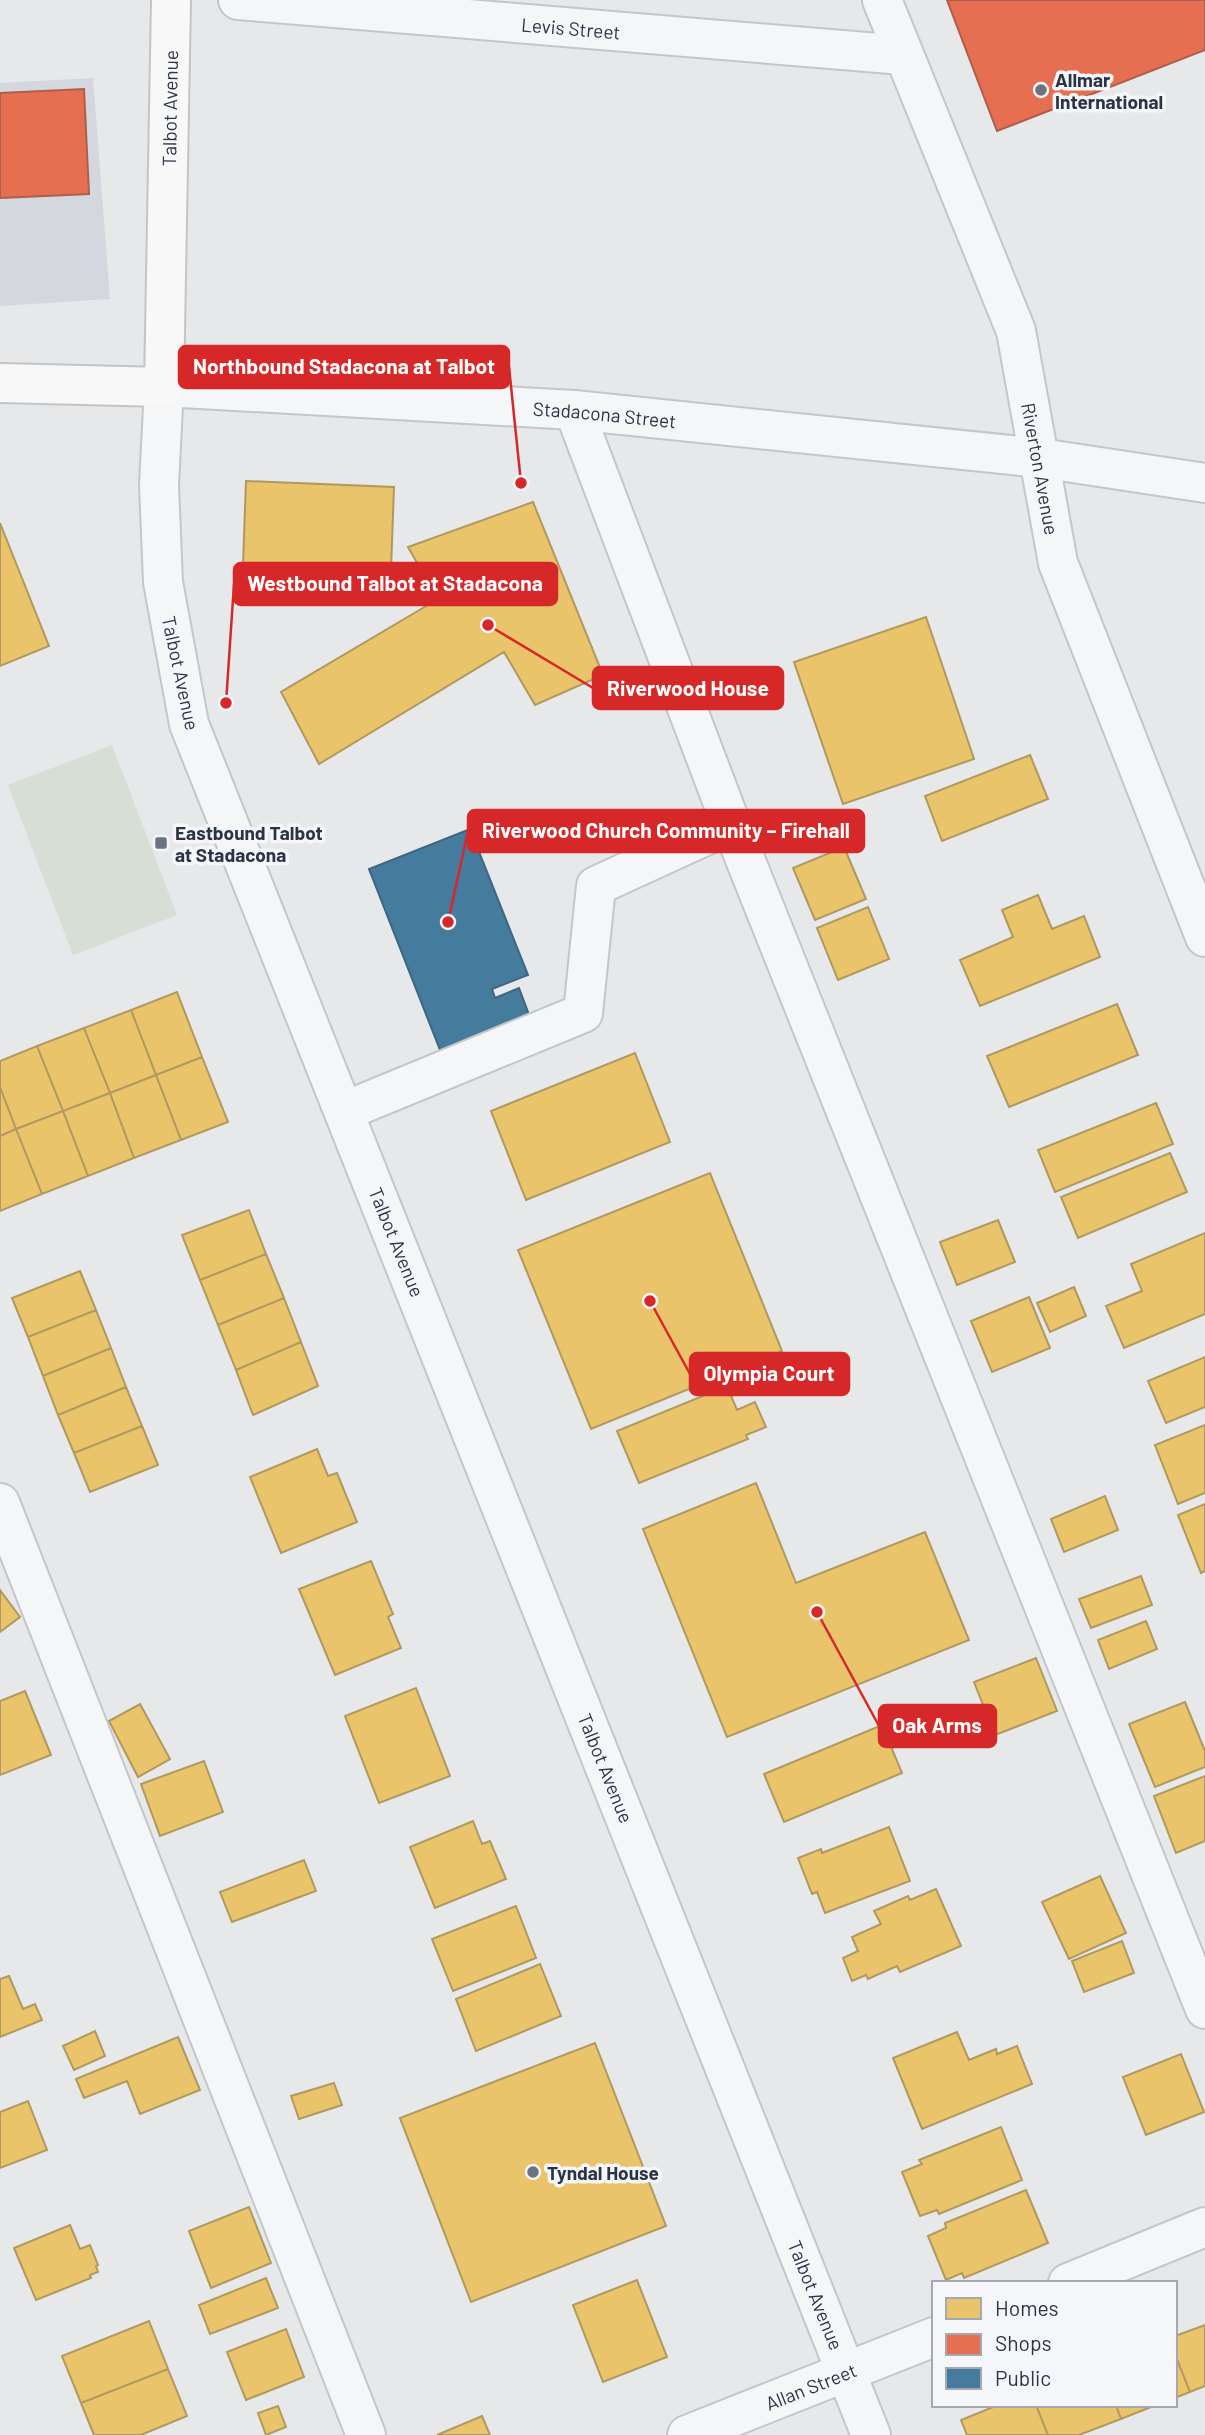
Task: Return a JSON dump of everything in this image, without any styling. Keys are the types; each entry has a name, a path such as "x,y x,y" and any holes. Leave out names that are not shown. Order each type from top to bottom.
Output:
{"main road":[{"name":"Talbot Avenue","path":"164,387 171,0"},
{"name":"Stadacona Street","path":"0,383 164,387"}],"street":[{"name":"Levis Street","path":"238,0 586,14 904,55"},
{"name":"Riverton Avenue","path":"882,0 1016,331 1058,563 1205,937"},
{"name":"Stadacona Street","path":"164,387 574,410 1040,458 1205,483"},
{"name":"Talbot Avenue","path":"164,387 159,485 163,582 189,723 871,2435"},
{"path":"574,410 731,824 1205,2009"},
{"path":"345,1111 583,1013 596,886 731,824"},
{"path":"0,1503 366,2435"},
{"path":"1073,2281 1205,2227"},
{"name":"Allan Street","path":"687,2435 932,2338"}],"shaded area":[{"path":"93,78 110,299 0,306 0,83"},
{"path":"112,745 177,915 73,955 8,785"}],"building: Homes":[{"path":"246,481 394,487 391,570 243,564"},
{"path":"533,502 603,675 535,705 504,652 319,764 281,692 438,599 408,547"},
{"path":"0,523 49,646 0,666"},
{"path":"926,617 974,759 843,804 794,662"},
{"path":"1030,755 1048,799 942,841 925,796"},
{"path":"844,847 866,899 815,920 793,868"},
{"path":"1038,895 1052,929 1084,916 1100,957 980,1006 960,960 1013,937 1002,910"},
{"path":"868,907 889,959 838,980 817,928"},
{"path":"177,992 202,1057 156,1075 131,1010"},
{"path":"1117,1004 1138,1055 1009,1107 987,1056"},
{"path":"131,1010 156,1075 110,1093 84,1028"},
{"path":"84,1028 110,1093 63,1111 37,1046"},
{"path":"37,1046 63,1111 16,1129 0,1087 0,1061"},
{"path":"635,1053 670,1142 526,1200 491,1111"},
{"path":"202,1057 228,1122 181,1140 156,1075"},
{"path":"156,1075 181,1140 134,1158 110,1093"},
{"path":"0,1087 16,1129 0,1136"},
{"path":"110,1093 134,1158 88,1176 63,1111"},
{"path":"1156,1103 1173,1144 1055,1192 1038,1150"},
{"path":"63,1111 88,1176 42,1194 16,1129"},
{"path":"16,1129 42,1194 0,1211 0,1136"},
{"path":"1170,1153 1187,1192 1078,1238 1061,1197"},
{"path":"710,1173 782,1351 591,1429 518,1250"},
{"path":"249,1210 266,1254 200,1280 182,1235"},
{"path":"998,1220 1015,1262 957,1285 940,1242"},
{"path":"1205,1233 1205,1314 1124,1348 1106,1306 1142,1291 1131,1264"},
{"path":"266,1254 284,1298 218,1325 200,1280"},
{"path":"80,1271 96,1310 28,1337 12,1298"},
{"path":"1074,1287 1086,1316 1050,1332 1037,1303"},
{"path":"1029,1297 1050,1348 992,1372 971,1321"},
{"path":"284,1298 301,1342 236,1370 218,1325"},
{"path":"96,1310 111,1348 43,1376 28,1337"},
{"path":"301,1342 318,1386 253,1415 236,1370"},
{"path":"111,1348 126,1387 58,1415 43,1376"},
{"path":"1205,1357 1205,1407 1166,1423 1148,1381"},
{"path":"727,1386 737,1410 755,1402 766,1427 746,1435 748,1439 639,1483 617,1431"},
{"path":"126,1387 142,1426 74,1453 58,1415"},
{"path":"1205,1425 1205,1493 1178,1504 1155,1445"},
{"path":"142,1426 158,1465 90,1492 74,1453"},
{"path":"317,1449 328,1476 337,1473 357,1522 281,1553 250,1477"},
{"path":"756,1483 796,1583 925,1532 969,1640 727,1737 643,1529"},
{"path":"1105,1496 1118,1530 1064,1552 1051,1519"},
{"path":"1205,1504 1205,1571 1201,1573 1178,1515"},
{"path":"371,1561 393,1614 388,1617 401,1648 335,1675 299,1589"},
{"path":"1141,1576 1152,1605 1091,1628 1079,1599"},
{"path":"0,1590 20,1617 0,1632"},
{"path":"1146,1621 1157,1649 1109,1669 1098,1640"},
{"path":"1036,1658 1057,1711 995,1735 974,1682"},
{"path":"416,1688 450,1776 379,1803 345,1716"},
{"path":"25,1691 51,1755 0,1775 0,1701"},
{"path":"1185,1702 1205,1751 1205,1767 1155,1787 1129,1724"},
{"path":"140,1704 170,1759 138,1777 109,1721"},
{"path":"882,1725 902,1773 784,1822 764,1774"},
{"path":"204,1761 223,1812 160,1836 141,1784"},
{"path":"1205,1776 1205,1841 1176,1853 1154,1796"},
{"path":"473,1821 482,1844 490,1841 506,1879 435,1908 410,1847"},
{"path":"889,1827 910,1881 825,1913 817,1892 812,1894 798,1858 821,1849 822,1853"},
{"path":"304,1860 316,1891 232,1922 220,1892"},
{"path":"1100,1876 1126,1933 1069,1959 1042,1902"},
{"path":"936,1889 961,1946 900,1972 897,1966 868,1979 866,1975 852,1981 843,1958 858,1951 852,1937 881,1924 874,1911 908,1896 910,1900"},
{"path":"516,1906 536,1958 453,1991 432,1939"},
{"path":"1122,1941 1134,1973 1084,1992 1072,1961"},
{"path":"540,1964 561,2016 476,2051 456,1999"},
{"path":"9,1976 23,2009 35,2004 42,2020 0,2037 0,1979"},
{"path":"95,2031 105,2056 74,2070 63,2046"},
{"path":"957,2032 969,2060 996,2049 997,2054 1017,2046 1032,2084 922,2129 893,2058"},
{"path":"178,2037 200,2090 140,2114 127,2081 84,2098 76,2079"},
{"name":"Tyndal House","path":"595,2043 666,2226 471,2302 400,2118"},
{"path":"1181,2054 1204,2112 1146,2135 1123,2077"},
{"path":"334,2083 342,2105 299,2119 291,2096"},
{"path":"28,2101 47,2150 0,2168 0,2112"},
{"path":"1001,2127 1022,2180 939,2214 937,2210 920,2216 902,2172 922,2164 919,2160"},
{"path":"1026,2190 1048,2243 964,2278 962,2273 946,2280 928,2236 946,2228 945,2223"},
{"path":"249,2207 271,2263 211,2288 189,2231"},
{"path":"70,2225 80,2249 90,2245 98,2272 90,2275 91,2278 36,2300 14,2248"},
{"path":"266,2278 278,2308 210,2334 199,2305"},
{"path":"637,2280 667,2357 603,2382 573,2305"},
{"path":"149,2321 168,2369 81,2403 62,2356"},
{"path":"1205,2325 1205,2386 1190,2392 1177,2359 1177,2335"},
{"path":"286,2329 304,2377 246,2400 227,2352"},
{"path":"1177,2359 1190,2392 1177,2397"},
{"path":"168,2369 187,2416 141,2435 94,2435 81,2403"},
{"path":"278,2406 286,2427 266,2435 258,2413"},
{"path":"993,2407 1037,2407 1048,2435 967,2435 961,2420"},
{"path":"1037,2407 1117,2407 1121,2419 1079,2435 1048,2435"},
{"path":"1117,2407 1151,2407 1121,2419"},
{"path":"482,2416 490,2435 437,2435"}],"building: Shops":[{"name":"Allmar International","path":"947,0 1205,0 1205,50 997,131"},
{"path":"84,89 89,194 0,198 0,93"}],"building: Public":[{"path":"470,829 528,975 492,989 495,998 519,988 531,1020 442,1055 369,869"}],"place":[{"name":"Allmar International","path":"1041,90"},
{"name":"Northbound Stadacona at Talbot","path":"521,483"},
{"name":"Riverwood House","path":"488,625"},
{"name":"Westbound Talbot at Stadacona","path":"226,703"},
{"name":"Eastbound Talbot at Stadacona","path":"161,843"},
{"name":"Riverwood Church Community – Firehall","path":"448,922"},
{"name":"Olympia Court","path":"650,1301"},
{"name":"Oak Arms","path":"817,1612"},
{"name":"Tyndal House","path":"533,2172"}]}
